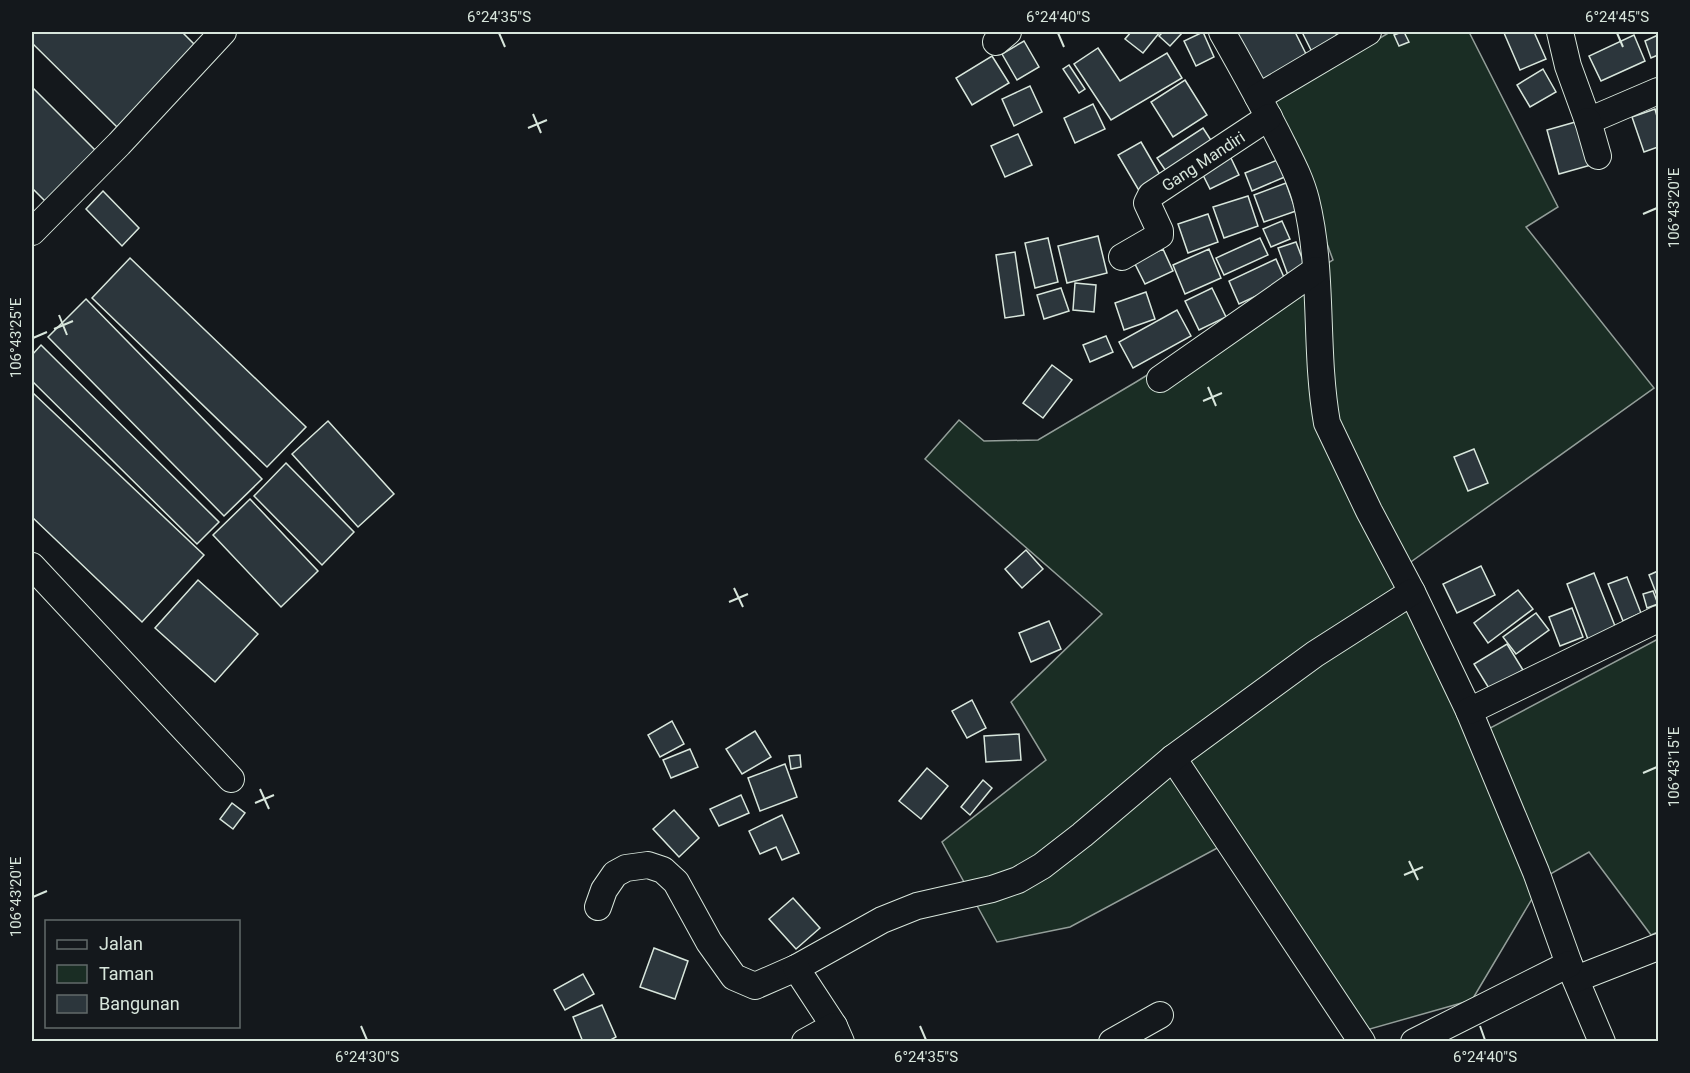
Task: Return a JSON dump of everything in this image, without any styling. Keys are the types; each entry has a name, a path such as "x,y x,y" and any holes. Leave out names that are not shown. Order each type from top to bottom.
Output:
{"street":[{"path":"32,232 119,144 224,32"},
{"path":"1222,32 1264,107 1302,184 1315,246 1317,317 1327,423 1469,711 1536,872 1602,1041"},
{"path":"1264,107 1368,32"},
{"path":"1560,32 1568,66 1598,156"},
{"path":"1588,121 1659,91"},
{"name":"Gang Mandiri","path":"1122,257 1160,235 1147,203 1151,195 1264,107"},
{"path":"1160,379 1316,270"},
{"path":"32,566 231,779"},
{"path":"598,907 604,890 615,874 626,868 648,865 663,870 676,882 709,942 734,977 755,986 796,968 882,920 917,906 993,889 1018,880 1042,866 1173,758 1315,654 1412,592"},
{"path":"1469,711 1659,619"},
{"path":"1173,758 1362,1041"},
{"path":"1414,1041 1573,971 1659,947"},
{"path":"796,968 838,1034 805,1041"},
{"path":"1112,1041 1160,1015"}],"green space":[{"path":"1390,32 1469,32 1558,207 1526,227 1654,388 1408,564 1479,734 1658,639 1658,932 1651,935 1589,852 1545,877 1472,1000 1363,1031 1221,846 1070,927 997,942 942,842 1046,760 1011,702 1102,614 925,459 959,420 984,441 1038,440 1333,260 1275,101"}],"building":[{"path":"32,32 182,32 196,46 117,127 32,43"},
{"path":"1131,32 1160,32 1143,53 1125,39"},
{"path":"1163,32 1183,32 1170,46 1159,36"},
{"path":"1203,32 1214,57 1196,66 1184,41"},
{"path":"1232,32 1295,32 1309,60 1259,85"},
{"path":"1302,32 1335,32 1339,39 1312,52"},
{"path":"1402,32 1409,42 1399,46 1394,35"},
{"path":"1534,32 1546,59 1520,70 1504,33"},
{"path":"1634,35 1645,61 1601,81 1589,56"},
{"path":"1658,35 1658,55 1651,58 1645,41"},
{"path":"1024,41 1039,67 1017,80 1002,54"},
{"path":"1098,48 1120,81 1167,53 1182,78 1111,120 1074,64"},
{"path":"992,56 1009,83 972,105 956,78"},
{"path":"1069,65 1085,89 1079,93 1063,69"},
{"path":"1543,69 1556,92 1530,107 1517,85"},
{"path":"1185,80 1207,115 1173,137 1151,102"},
{"path":"1030,86 1042,112 1014,126 1002,99"},
{"path":"32,87 96,151 46,202 32,188"},
{"path":"1093,104 1105,129 1075,143 1064,118"},
{"path":"1655,109 1658,120 1658,147 1644,152 1632,117"},
{"path":"1579,121 1591,165 1559,174 1547,130"},
{"path":"1203,128 1216,148 1170,177 1157,158"},
{"path":"1018,134 1032,165 1005,177 991,146"},
{"path":"1141,142 1163,180 1141,194 1118,155"},
{"path":"1230,156 1239,175 1210,189 1201,171"},
{"path":"1280,159 1287,176 1252,191 1245,173"},
{"path":"1286,183 1296,211 1264,222 1254,195"},
{"path":"103,191 139,228 122,246 86,209"},
{"path":"1248,196 1258,226 1224,238 1213,207"},
{"path":"1208,214 1218,242 1188,253 1178,224"},
{"path":"1282,221 1290,239 1271,247 1263,229"},
{"path":"1098,236 1107,273 1067,283 1058,246"},
{"path":"1048,238 1058,282 1035,288 1025,243"},
{"path":"1260,238 1268,255 1224,275 1216,258"},
{"path":"1296,242 1307,271 1289,278 1278,248"},
{"path":"1163,249 1173,271 1145,284 1134,262"},
{"path":"1209,249 1221,278 1185,294 1173,265"},
{"path":"1015,252 1024,315 1005,318 996,255"},
{"path":"130,258 306,427 267,467 92,298"},
{"path":"1276,259 1286,282 1239,304 1229,281"},
{"path":"1075,283 1096,285 1094,312 1073,310"},
{"path":"1061,288 1069,311 1044,319 1037,295"},
{"path":"1212,288 1226,317 1199,330 1185,301"},
{"path":"1146,292 1155,319 1124,330 1115,303"},
{"path":"86,299 262,479 224,516 48,337"},
{"path":"1177,310 1191,336 1133,368 1119,342"},
{"path":"1106,336 1113,352 1090,362 1083,345"},
{"path":"41,345 219,522 197,544 32,381 32,355"},
{"path":"1052,365 1072,380 1043,418 1023,403"},
{"path":"32,392 204,555 142,622 32,517"},
{"path":"328,421 394,494 358,527 292,454"},
{"path":"1474,449 1488,483 1468,491 1454,457"},
{"path":"286,463 354,532 322,565 254,496"},
{"path":"250,499 318,571 281,607 213,535"},
{"path":"1026,550 1043,569 1022,588 1005,569"},
{"path":"1481,566 1495,595 1457,613 1443,584"},
{"path":"1658,571 1658,598 1649,575"},
{"path":"1594,573 1617,631 1589,642 1567,584"},
{"path":"1627,577 1641,613 1623,621 1608,584"},
{"path":"198,580 258,634 215,682 155,628"},
{"path":"1518,590 1533,609 1488,643 1474,623"},
{"path":"1653,591 1658,604 1647,608 1643,594"},
{"path":"1572,608 1583,637 1560,646 1549,617"},
{"path":"1536,613 1549,630 1516,654 1503,637"},
{"path":"1049,621 1061,649 1031,662 1019,633"},
{"path":"1507,644 1523,670 1490,690 1474,664"},
{"path":"972,700 986,728 967,738 952,711"},
{"path":"672,721 684,744 660,757 648,735"},
{"path":"755,731 771,757 742,774 726,749"},
{"path":"1019,734 1021,760 986,762 984,736"},
{"path":"690,749 698,767 671,778 663,760"},
{"path":"800,755 801,767 791,769 789,756"},
{"path":"785,764 797,797 760,811 748,778"},
{"path":"927,768 948,786 921,819 899,801"},
{"path":"983,780 992,788 970,815 961,807"},
{"path":"741,795 749,813 719,826 710,809"},
{"path":"232,803 245,813 233,829 220,819"},
{"path":"674,810 699,838 679,857 653,829"},
{"path":"782,815 799,853 782,860 776,847 760,854 749,831"},
{"path":"793,898 820,928 796,949 769,919"},
{"path":"654,948 688,961 675,999 640,987"},
{"path":"583,974 594,994 565,1010 554,990"},
{"path":"602,1005 616,1037 607,1042 583,1042 573,1017"}]}
